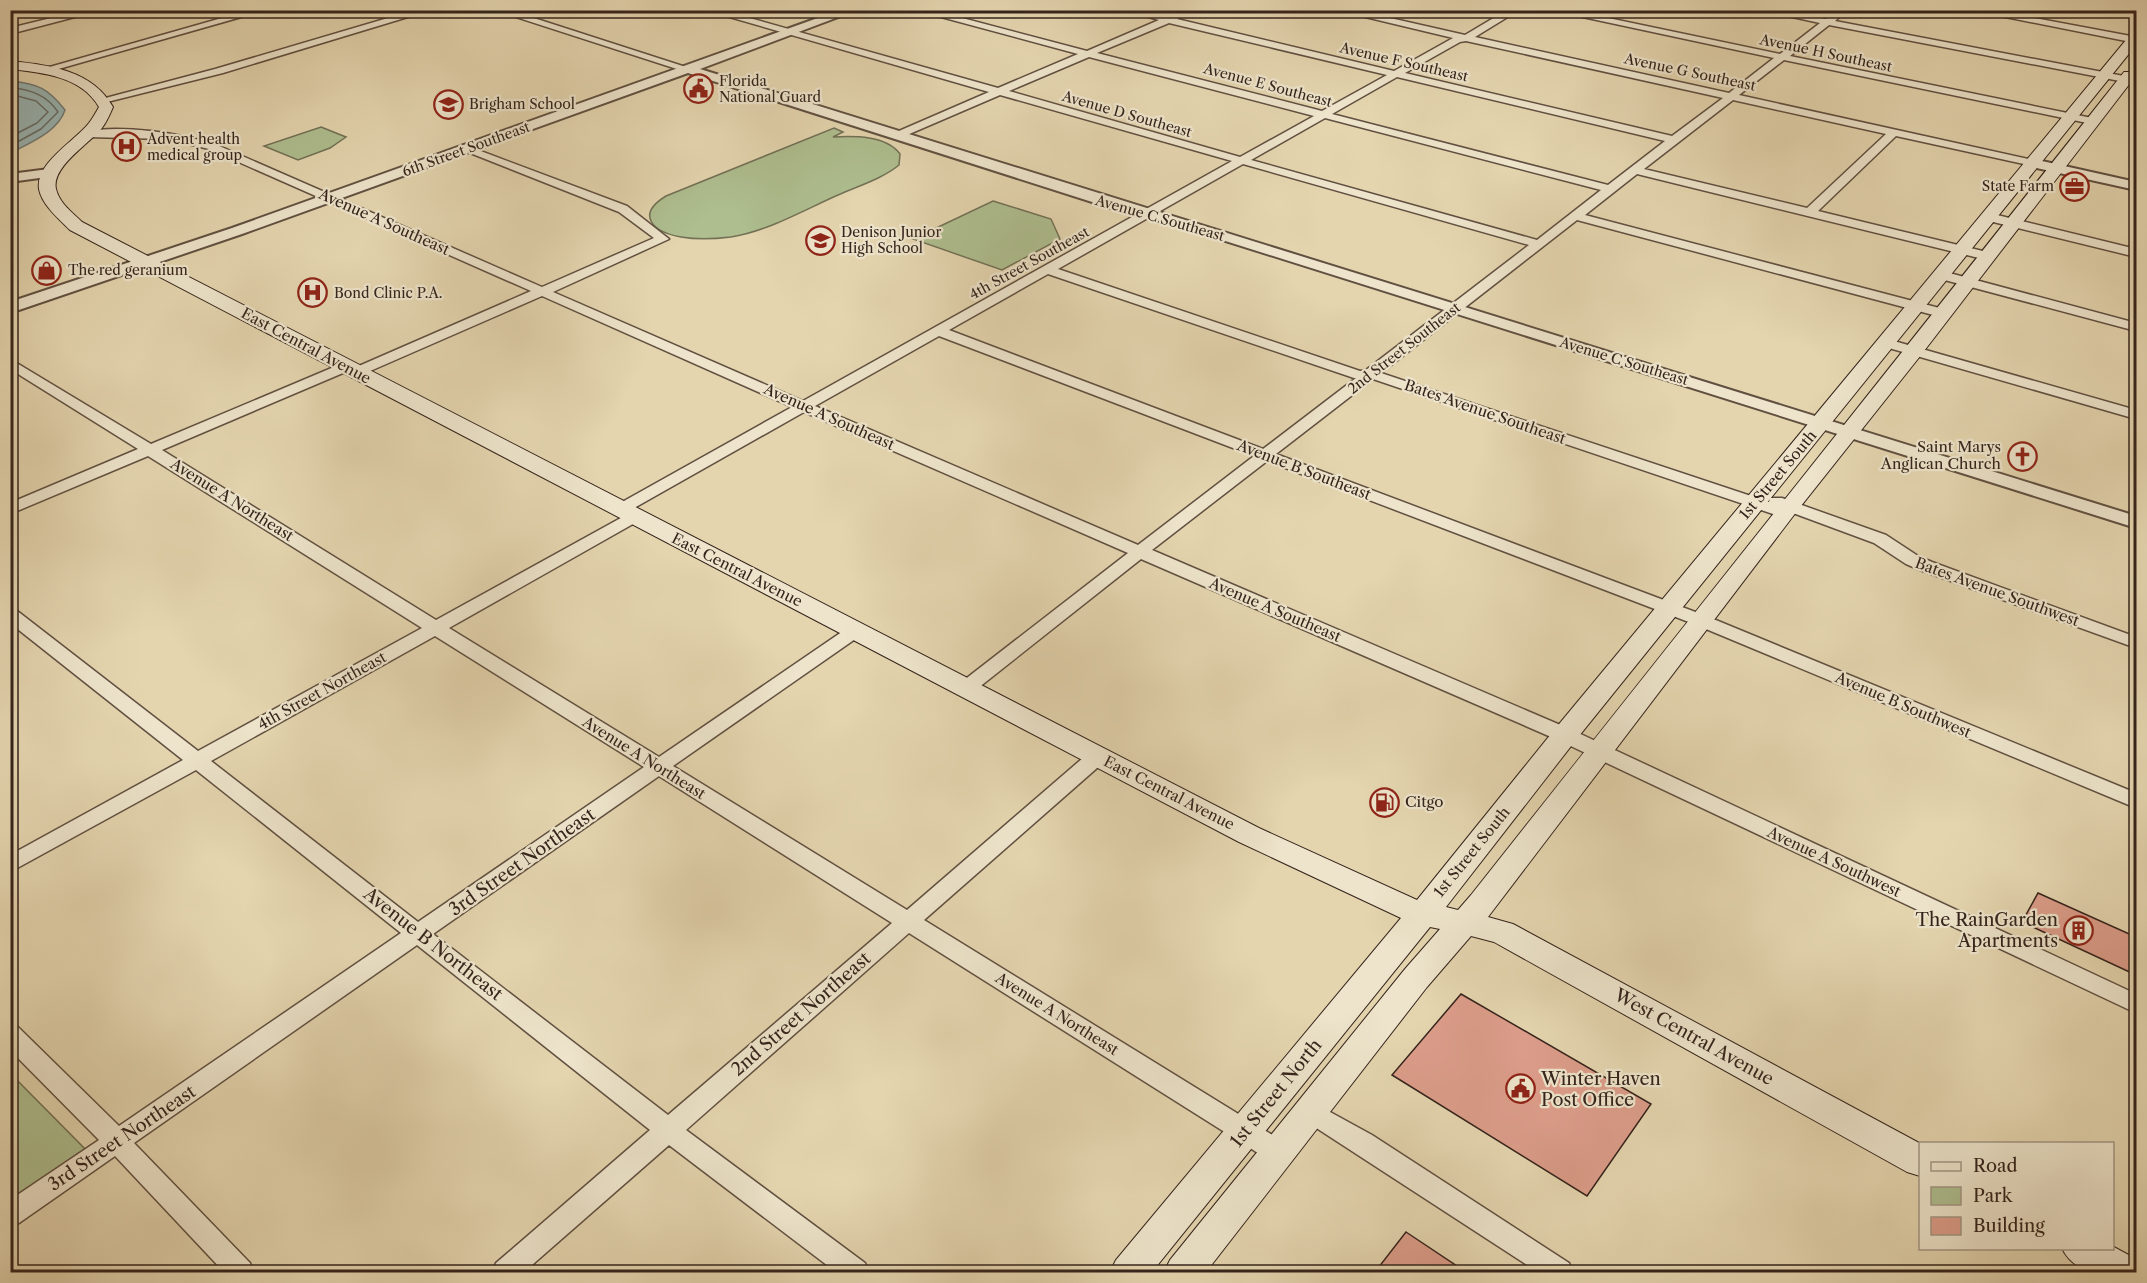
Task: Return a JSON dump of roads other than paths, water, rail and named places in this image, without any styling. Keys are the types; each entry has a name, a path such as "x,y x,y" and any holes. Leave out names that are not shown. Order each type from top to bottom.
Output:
{"main road":[{"name":"1st Street South","path":"1464,922 1787,509 1914,351 2092,121 2123,74 2136,39"},
{"path":"10,65 44,70 80,80 97,90 106,107 99,122 60,158 49,173"},
{"name":"1st Street South","path":"1421,913 2070,117 2123,74"},
{"name":"East Central Avenue","path":"49,173 48,192 56,210 76,226 855,631 1341,880 1421,913 1464,922"},
{"name":"1st Street North","path":"1129,1272 1421,913"},
{"path":"1183,1272 1416,978 1464,922"},
{"name":"West Central Avenue","path":"1464,922 1502,932 1919,1160"},
{"path":"2085,1250 2125,1272"}],"street":[{"path":"76,10 94,11"},
{"path":"44,70 262,10"},
{"path":"103,100 219,71 427,10"},
{"name":"Avenue C Southeast","path":"498,10 2136,522"},
{"name":"Avenue D Southeast","path":"709,10 996,93 1538,244"},
{"name":"6th Street Southeast","path":"10,308 147,263 852,10"},
{"name":"Avenue E Southeast","path":"919,10 1610,189"},
{"name":"Avenue F Southeast","path":"1128,10 1673,140"},
{"path":"896,136 1190,10"},
{"name":"Avenue G Southeast","path":"1340,10 2033,163"},
{"name":"4th Street Southeast","path":"628,513 803,406 1395,74 1515,10"},
{"name":"Avenue H Southeast","path":"1554,10 2092,121"},
{"path":"1764,10 2123,74"},
{"name":"2nd Street Southeast","path":"966,688 1538,244 1844,10"},
{"path":"1974,10 2136,39"},
{"path":"10,31 94,11"},
{"path":"1810,212 1894,132"},
{"name":"Avenue A Southeast","path":"87,134 139,134 192,139 1564,735"},
{"path":"10,509 351,370 663,239 618,207 466,149"},
{"path":"2033,163 2136,186"},
{"path":"1634,170 1987,256"},
{"path":"10,178 49,173"},
{"path":"1575,216 1942,313"},
{"path":"1989,217 2136,253"},
{"name":"Bates Avenue Southeast","path":"1048,270 1359,375 1371,374 1758,499"},
{"path":"1942,275 2136,327"},
{"name":"Avenue B Southeast","path":"938,331 1670,609"},
{"path":"1887,343 2136,415"},
{"name":"Avenue A Northeast","path":"10,363 1278,1152"},
{"name":"Bates Avenue Southwest","path":"1758,499 1880,539 1912,560 1926,566 2136,643"},
{"name":"4th Street Northeast","path":"10,865 436,628 628,513"},
{"name":"Avenue B Southwest","path":"1670,609 2136,801"},
{"name":"Avenue B Northeast","path":"10,614 668,1130 856,1272"},
{"name":"3rd Street Northeast","path":"10,1215 855,631"},
{"name":"Avenue A Southwest","path":"1564,735 2136,1004"},
{"name":"2nd Street Northeast","path":"505,1272 1098,756"},
{"path":"10,1034 117,1141 241,1272"},
{"path":"1310,1112 1363,1143 1560,1272"}],"water":[{"path":"11,81 42,88 65,110 50,131 11,153"}],"place":[{"name":"Florida National Guard","path":"698,89"},
{"name":"Brigham School","path":"448,104"},
{"name":"Advent health medical group","path":"126,147"},
{"name":"State Farm","path":"2075,186"},
{"name":"Denison Junior High School","path":"820,240"},
{"name":"The red geranium","path":"47,270"},
{"name":"Bond Clinic P.A.","path":"313,293"},
{"name":"Saint Marys Anglican Church","path":"2022,456"},
{"name":"Citgo","path":"1384,802"},
{"name":"The RainGarden Apartments","path":"2079,930"},
{"name":"Winter Haven Post Office","path":"1520,1089"}]}
